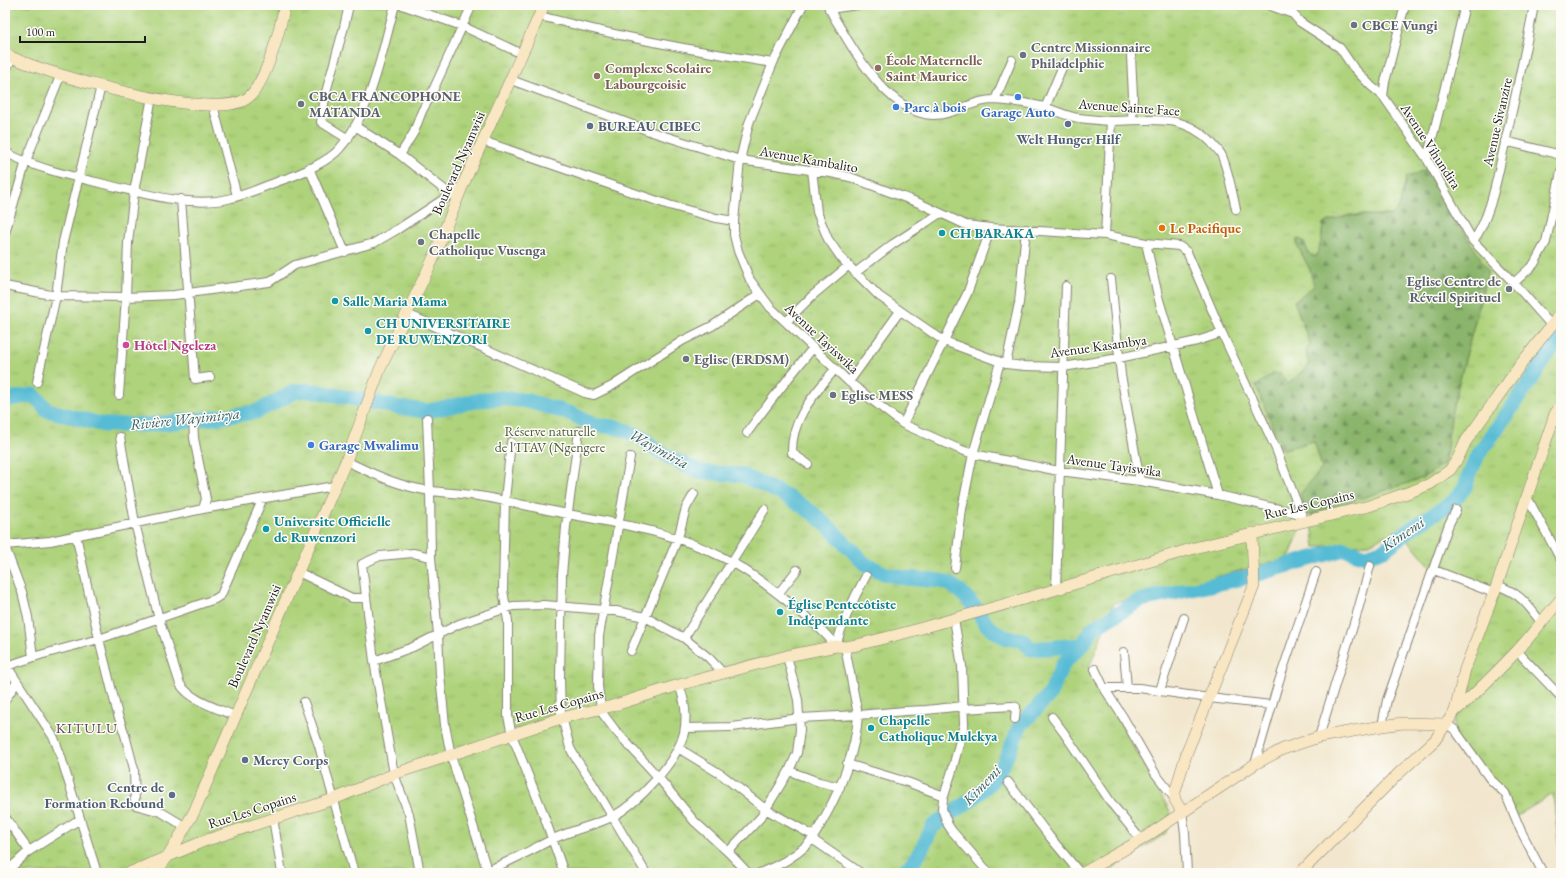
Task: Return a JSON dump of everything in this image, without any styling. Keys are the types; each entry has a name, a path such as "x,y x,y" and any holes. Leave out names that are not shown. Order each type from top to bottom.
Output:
{"street":[{"path":"5,71 8,56 102,86 152,97 172,101 213,105 237,103 247,98 257,86 273,50 285,5"},
{"path":"348,139 321,122 326,92 349,5"},
{"path":"5,152 26,161 79,179 134,192 198,201 227,199 296,176 339,150 348,139 370,94 395,5"},
{"path":"402,5 462,26 522,54"},
{"path":"400,155 414,132 472,5"},
{"name":"Boulevard Nyamwisi","path":"158,871 186,827 346,461 380,369 433,259 462,187 544,5"},
{"name":"Avenue Tayiswika","path":"803,5 773,63 749,123 740,160 734,235 738,251 750,280 770,307 849,382 903,424 936,440 973,454 1059,471 1140,481 1218,495 1303,518"},
{"path":"828,7 857,5"},
{"name":"Avenue Vihundira","path":"1270,5 1293,14 1300,22 1340,48 1353,67 1383,96 1427,159 1473,241 1514,283 1551,325"},
{"path":"1383,96 1385,82 1405,5"},
{"path":"1427,159 1450,71 1465,5"},
{"name":"Avenue Sivanzire","path":"1473,241 1480,233 1485,220 1506,142 1534,5"},
{"name":"Avenue Sainte Face","path":"828,7 853,50 875,78 892,96 907,107 932,115 947,113 972,103 995,100 1019,102 1045,108 1075,118 1111,121 1144,119 1176,121 1189,126 1206,137 1222,155 1236,209"},
{"path":"540,16 616,34 721,55 773,63"},
{"path":"1131,56 1133,96 1132,120"},
{"path":"995,100 1012,60"},
{"path":"1045,108 1064,63"},
{"path":"5,233 26,161 61,74"},
{"name":"Avenue Kambalito","path":"511,80 652,132 740,160 850,177 966,225 1105,235 1179,246 1187,252 1222,332"},
{"path":"37,382 56,296 63,242 96,102 102,86"},
{"path":"119,395 128,243 134,192 152,97"},
{"path":"213,105 237,196"},
{"path":"1105,235 1111,121"},
{"path":"355,126 400,155 450,194"},
{"path":"483,141 669,205 716,218 734,221"},
{"path":"1506,142 1561,155"},
{"path":"309,168 345,252"},
{"name":"Avenue Kasambya","path":"812,170 819,218 828,239 848,266 879,296 944,341 1003,363 1024,366 1063,367 1119,358 1197,341 1222,332"},
{"path":"1514,283 1534,264 1546,242 1561,172"},
{"path":"5,286 56,296 126,297 188,293 269,282 295,265 374,243 462,187"},
{"path":"181,199 195,380 210,377"},
{"path":"855,273 893,244 940,213"},
{"path":"903,424 973,280 991,228"},
{"path":"955,568 962,509 973,454 1003,363 1019,303 1026,230"},
{"path":"1146,242 1159,300 1218,495"},
{"path":"786,322 812,296 848,266"},
{"path":"1111,279 1119,358 1140,481"},
{"path":"1056,589 1066,286"},
{"path":"407,314 578,390 594,395 612,386 682,341 712,326 760,294"},
{"path":"849,382 900,311"},
{"name":"Rue Les Copains","path":"129,873 204,841 334,799 394,774 451,756 562,717 601,709 787,656 841,646 857,645 954,619 1198,547 1303,518 1369,506 1410,492 1430,484 1450,470 1458,458 1466,441 1521,364 1561,312"},
{"path":"1222,332 1276,449 1303,518"},
{"path":"747,433 786,380 813,348"},
{"path":"808,464 792,453 793,434 798,421 809,402 835,369"},
{"path":"1300,873 1397,775 1435,740 1455,711 1465,669 1496,589 1528,499 1555,414 1561,405"},
{"path":"427,418 431,557 440,675 446,726 451,756 485,872 524,855 553,839 612,816 638,799 658,777 678,748 685,728 685,709 683,696 679,686"},
{"path":"193,420 194,438 206,499 203,509"},
{"path":"579,431 567,514 560,605 562,717 570,748 575,758 593,784 646,873"},
{"path":"120,437 135,523 159,619 180,684 191,696 235,716"},
{"path":"511,442 505,500 503,590 508,621 508,716 512,734 553,839 564,873"},
{"path":"630,457 599,636 598,686 602,714 658,777 694,821 728,852 748,873"},
{"path":"346,461 380,478 430,491 465,493 505,500 567,514 619,523 678,538 732,562 812,620 841,646"},
{"path":"33,657 28,617 10,545 50,541 203,509 334,486"},
{"path":"631,651 678,538 686,508 694,494"},
{"path":"97,873 54,738 6,664 99,639 206,604 221,595 263,498"},
{"path":"1528,499 1561,560"},
{"path":"684,638 765,509"},
{"path":"1382,726 1387,700 1449,524 1456,510"},
{"path":"1176,800 1177,787 1187,752 1254,586 1252,533"},
{"path":"76,535 99,639 118,715 134,769 135,805 161,812 186,827"},
{"path":"420,873 409,814 394,774 374,661 362,564 380,556 413,552 431,557"},
{"path":"1319,737 1370,566"},
{"path":"778,594 797,570"},
{"path":"1434,570 1496,589 1510,590 1521,597 1541,622"},
{"path":"298,572 352,598 365,598"},
{"path":"1255,764 1271,705 1316,572"},
{"path":"760,873 784,863 813,838 840,787 857,726 858,715 841,646 841,627 851,602 866,576"},
{"path":"1455,711 1479,691 1560,602"},
{"path":"374,661 413,647 459,624 513,606 560,605 626,612 645,617 684,638 709,658 724,674"},
{"path":"1160,690 1184,618"},
{"path":"954,619 962,666 964,725 944,796 942,809 948,825 989,873"},
{"path":"1517,651 1561,697"},
{"path":"1124,652 1126,688"},
{"path":"728,852 752,827 765,809 789,771 797,753 800,718 796,688 787,656"},
{"path":"1095,669 1104,688 1155,773 1176,800 1182,812 1185,833 1187,873"},
{"path":"6,698 17,682"},
{"path":"1104,688 1160,690 1209,698 1271,705"},
{"path":"304,702 319,746 354,873"},
{"path":"685,728 732,727 800,718 964,707 1012,706 1016,707 1015,719"},
{"path":"1052,717 1112,804 1141,840"},
{"path":"1008,782 1049,836 1082,873 1141,840 1255,764 1284,749 1319,737 1382,726 1403,723 1447,724 1455,730 1490,778 1505,793 1521,831 1543,873"},
{"path":"678,748 722,775 765,809 813,838 861,873"},
{"path":"847,764 907,782 944,796"},
{"path":"789,771 819,782 840,787"},
{"path":"5,818 30,851"},
{"path":"273,818 282,873"},
{"path":"5,873 30,851 80,819"}],"green space":[{"name":"Réserve naturelle de l'ITAV (Ngengere","path":"5,5 1561,5 1561,867 1553,794 1515,817 1455,737 1454,723 1470,668 1499,592 1433,569 1399,529 1369,544 1315,547 1311,515 1423,478 1445,463 1452,411 1488,271 1426,169 1406,178 1399,207 1391,215 1349,215 1323,223 1321,242 1316,257 1309,254 1304,242 1297,239 1297,245 1310,270 1314,286 1294,301 1310,344 1306,351 1309,365 1288,384 1281,374 1274,373 1256,386 1282,450 1314,441 1322,468 1300,494 1305,517 1289,558 1114,603 1089,668 1171,813 1166,833 1105,873 5,873"},
{"path":"1426,169 1488,270 1452,411 1445,463 1423,478 1305,517 1300,494 1322,468 1314,441 1282,451 1256,386 1274,373 1281,374 1288,384 1309,365 1306,351 1310,344 1294,301 1310,270 1297,245 1297,239 1304,242 1309,254 1321,242 1323,223 1349,215 1391,215 1399,207 1406,178"}],"waterway":[{"name":"Kimemi","path":"900,873 912,864 933,826 971,800 988,785 1000,770 1020,726 1050,694 1063,664 1082,645 1093,628 1141,600 1244,578 1344,549 1366,556 1384,550 1413,527 1453,502 1465,487 1478,455 1532,379 1546,355 1561,339"},
{"name":"Wayimiria","path":"5,397 9,399 34,395 47,410 104,425 146,425 256,412 296,391 309,390 401,408 428,411 480,400 502,398 528,401 572,414 592,424 619,428 642,437 655,449 680,463 701,472 742,475 782,494 814,514 865,564 886,574 905,578 941,581 949,584 960,591 975,607 986,624 997,633 1007,638 1023,640 1031,649 1082,645"}],"place":[{"name":"CBCE Vungi","path":"1354,25"},
{"name":"Centre Missionnaire Philadelphie","path":"1023,55"},
{"name":"École Maternelle Saint Maurice","path":"878,68"},
{"name":"Complexe Scolaire Labourgeoisie","path":"597,76"},
{"name":"Garage Auto","path":"1018,97"},
{"name":"CBCA FRANCOPHONE MATANDA","path":"301,104"},
{"name":"Parc à bois","path":"896,107"},
{"name":"Welt Hunger Hilf","path":"1068,124"},
{"name":"BUREAU CIBEC","path":"590,126"},
{"name":"Le Pacifique","path":"1162,228"},
{"name":"CH BARAKA","path":"942,233"},
{"name":"Chapelle Catholique Vusenga","path":"421,242"},
{"name":"Eglise Centre de Réveil Spirituel","path":"1509,289"},
{"name":"Salle Maria Mama","path":"335,301"},
{"name":"CH UNIVERSITAIRE DE RUWENZORI","path":"368,331"},
{"name":"Hôtel Ngeleza","path":"126,345"},
{"name":"Eglise (ERDSM)","path":"686,359"},
{"name":"Eglise MESS","path":"833,395"},
{"name":"Garage Mwalimu","path":"311,445"},
{"name":"Universite Officielle de Ruwenzori","path":"266,529"},
{"name":"Église Pentecôtiste Indépendante","path":"780,612"},
{"name":"Chapelle Catholique Mulekya","path":"871,728"},
{"name":"Mercy Corps","path":"245,760"},
{"name":"Centre de Formation Rebound","path":"172,795"}],"district":[{"name":"KITULU","path":"87,728"}],"water label":[{"name":"Rivière Wayimirya","path":"185,419"}]}
